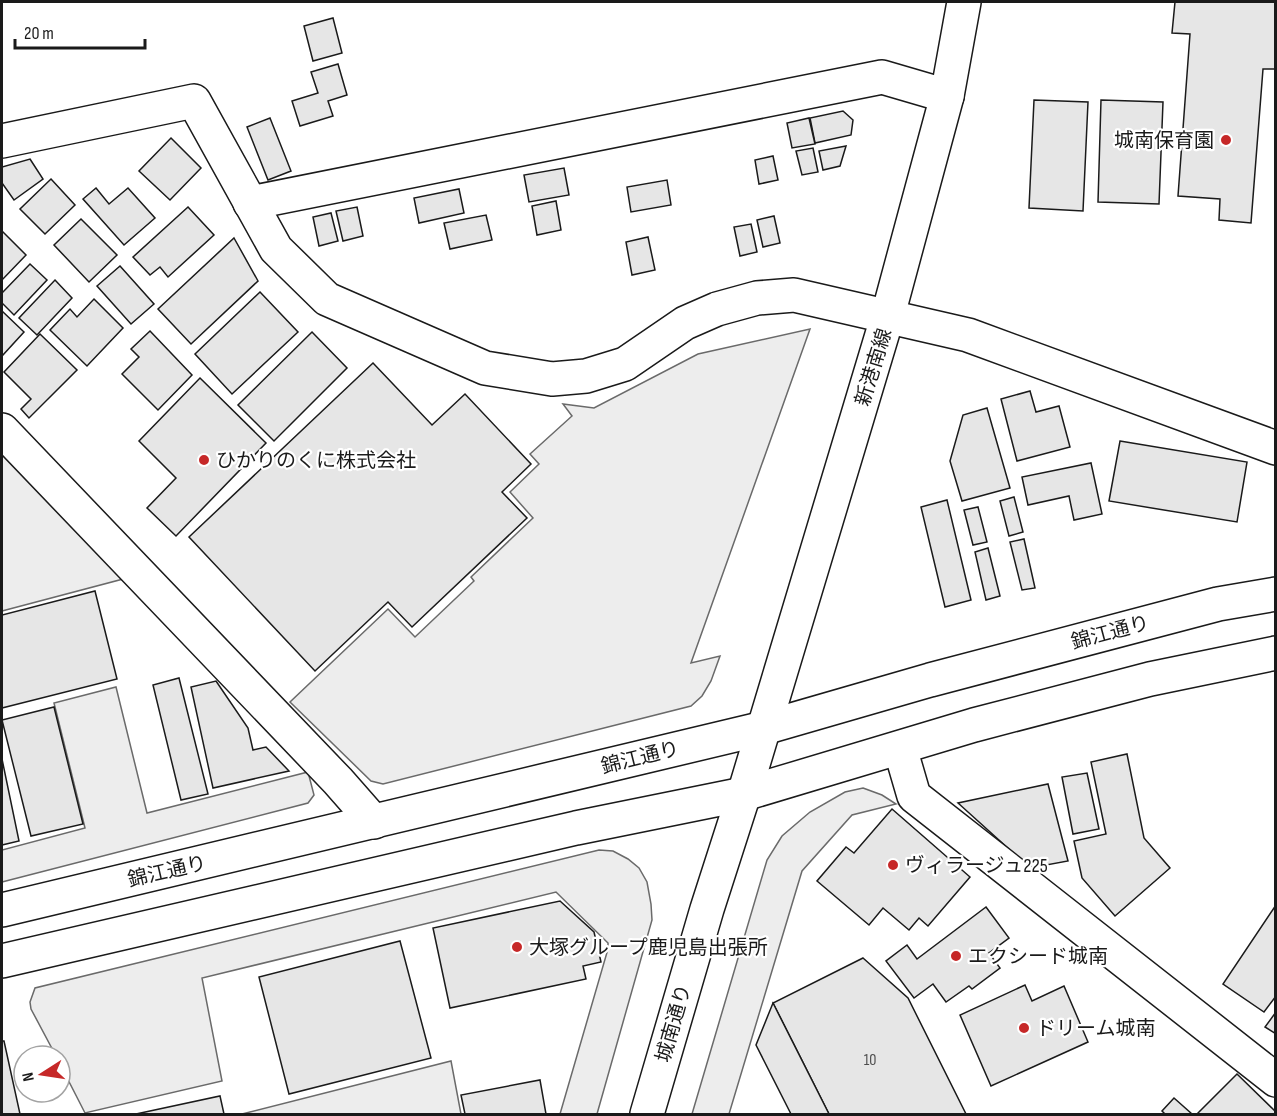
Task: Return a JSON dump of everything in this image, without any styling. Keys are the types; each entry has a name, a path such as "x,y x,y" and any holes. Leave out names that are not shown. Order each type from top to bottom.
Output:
{"main road":[{"name":"新港南線","path":"744,794 888,315 947,96 964,2"},
{"path":"250,203 882,77 947,96"},
{"path":"2,141 194,101 276,249 327,299 485,368 552,379 586,376 625,364 685,323 717,309 757,298 794,295 968,335 1275,448"},
{"path":"2,430 339,781 374,822"},
{"name":"錦江通り","path":"2,910 764,728 930,680 1172,616 1218,604 1275,594"},
{"path":"2,961 576,828 744,794 974,725 1150,679 1275,652"},
{"path":"900,748 914,795 1275,1080"},
{"name":"城南通り","path":"647,1114 707,909 744,794"}],"shaded area":[{"path":"810,329 691,663 720,656 711,681 702,696 691,706 383,784 371,781 290,702 388,609 415,637 474,581 471,577 533,518 510,492 539,464 530,454 572,416 563,404 594,408 698,354"},
{"path":"2,453 123,579 2,611"},
{"path":"116,687 147,813 308,772 314,795 308,803 2,882 2,850 85,828 54,703"},
{"path":"863,788 882,795 896,804 852,815 802,871 729,1114 692,1114 767,860 782,836 810,812 845,792"},
{"path":"599,850 613,851 639,868 647,882 651,904 652,920 597,1114 560,1114 608,943 556,892 202,978 222,1081 85,1113 72,1088 72,1044 50,1044 31,1009 30,1002 35,988"},
{"path":"451,1061 461,1114 242,1114"}],"building":[{"name":"城南保育園","path":"1175,2 1276,2 1276,69 1263,69 1251,223 1219,220 1220,199 1178,196 1190,34 1172,33"},
{"path":"333,18 342,53 313,61 304,26"},
{"path":"338,64 347,95 328,101 333,116 300,126 292,101 318,93 311,72"},
{"path":"1034,100 1088,102 1083,211 1029,208"},
{"path":"1101,100 1163,102 1159,204 1098,202"},
{"path":"843,111 853,120 851,135 815,143 810,118"},
{"path":"270,118 291,171 268,180 247,127"},
{"path":"809,118 815,144 792,148 787,123"},
{"path":"171,138 201,168 170,200 139,171"},
{"path":"846,146 840,166 823,170 819,151"},
{"path":"813,148 818,172 802,175 796,151"},
{"path":"773,156 778,180 759,184 755,160"},
{"path":"30,159 43,179 14,200 2,183 2,167"},
{"path":"564,168 569,195 529,202 524,175"},
{"path":"51,179 75,205 45,234 20,209"},
{"path":"667,180 671,205 631,212 627,187"},
{"path":"96,188 109,204 128,188 155,218 124,245 83,199"},
{"path":"459,189 464,213 419,223 414,198"},
{"path":"556,201 561,230 537,235 532,206"},
{"path":"188,207 214,235 168,277 160,267 150,275 133,257"},
{"path":"357,207 363,236 343,241 336,211"},
{"path":"331,213 338,241 319,246 313,217"},
{"path":"486,215 492,240 450,249 444,223"},
{"path":"774,216 780,243 763,247 757,220"},
{"path":"81,219 117,255 89,282 54,245"},
{"path":"751,224 757,252 740,256 734,227"},
{"path":"2,231 26,255 2,280"},
{"path":"648,237 655,270 632,275 626,242"},
{"path":"234,238 258,281 191,344 158,309"},
{"path":"30,264 47,280 14,315 2,303 2,293"},
{"path":"120,266 154,304 131,324 97,286"},
{"path":"55,280 72,298 37,335 19,318"},
{"path":"260,292 298,332 232,394 195,354"},
{"path":"94,299 123,328 87,366 50,330 70,309 77,317"},
{"path":"2,311 24,332 2,356"},
{"path":"150,331 192,375 158,410 122,374 139,357 131,349"},
{"path":"312,332 347,368 274,441 238,405"},
{"path":"40,334 77,370 29,418 21,409 31,399 4,372"},
{"path":"373,363 432,425 465,394 531,464 502,492 527,518 412,627 388,602 315,671 189,537"},
{"name":"ひかりのくに株式会社","path":"200,378 266,443 176,536 147,508 176,478 139,441"},
{"path":"1030,391 1036,412 1059,406 1070,447 1017,461 1001,399"},
{"path":"987,408 1010,488 962,501 950,461 963,415"},
{"path":"1120,441 1247,462 1237,522 1109,501"},
{"path":"1091,463 1102,514 1074,520 1069,496 1028,505 1022,477"},
{"path":"1014,497 1023,532 1009,536 1000,501"},
{"path":"947,500 971,600 945,607 921,507"},
{"path":"978,507 987,542 973,545 964,510"},
{"path":"1024,539 1035,588 1022,590 1010,542"},
{"path":"988,548 1000,596 986,600 975,552"},
{"path":"95,591 117,679 2,708 2,615"},
{"path":"179,678 208,794 181,800 153,685"},
{"path":"216,681 248,728 253,750 266,747 289,771 213,788 191,687"},
{"path":"54,707 83,824 31,836 2,720"},
{"path":"1127,754 1144,838 1170,868 1115,916 1082,878 1074,841 1106,834 1091,762"},
{"path":"2,759 19,841 2,845"},
{"path":"1087,773 1099,829 1073,834 1062,777"},
{"path":"1048,784 1068,861 1030,868 958,803"},
{"name":"ヴィラージュ225","path":"892,809 970,877 928,926 919,918 909,930 883,908 869,925 817,881 846,847 854,853"},
{"name":"大塚グループ鹿児島出張所","path":"560,901 594,932 601,962 583,966 586,979 450,1008 433,928"},
{"path":"1276,905 1276,996 1264,1012 1223,984"},
{"name":"エクシード城南","path":"986,907 1009,938 989,953 1000,968 972,989 969,986 946,1002 933,984 914,998 886,961 907,945 917,959"},
{"path":"400,941 431,1058 289,1094 259,977"},
{"path":"863,958 908,998 966,1114 829,1114 773,1003"},
{"name":"ドリーム城南","path":"1025,985 1032,1001 1064,986 1088,1042 991,1086 960,1015"},
{"path":"773,1003 829,1114 791,1114 756,1045"},
{"path":"1276,1012 1276,1034 1265,1027"},
{"path":"2,1041 4,1041 12,1078 12,1104 18,1104 20,1114 2,1114"},
{"path":"1237,1074 1276,1114 1197,1114"},
{"path":"540,1080 546,1114 465,1114 461,1095"},
{"path":"220,1096 224,1114 136,1114"},
{"path":"1174,1098 1192,1114 1165,1114 1162,1111"}],"place":[{"name":"城南保育園","path":"1226,140"},
{"name":"ひかりのくに株式会社","path":"204,460"},
{"name":"ヴィラージュ225","path":"893,865"},
{"name":"大塚グループ鹿児島出張所","path":"517,947"},
{"name":"エクシード城南","path":"956,956"},
{"name":"ドリーム城南","path":"1024,1028"}]}
